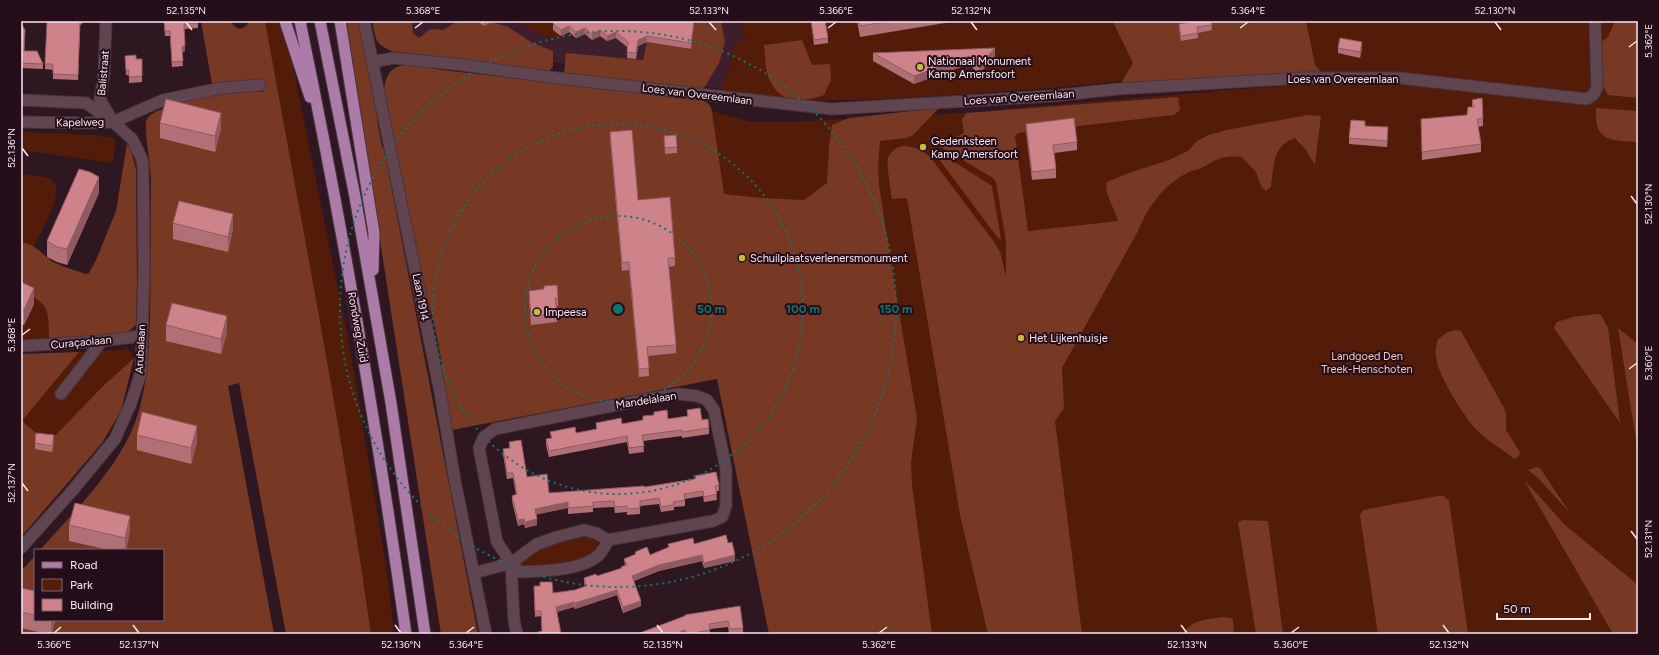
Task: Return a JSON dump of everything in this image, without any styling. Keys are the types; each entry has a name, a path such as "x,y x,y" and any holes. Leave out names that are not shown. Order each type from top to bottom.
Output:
{"main road":[{"path":"285,21 325,141"},
{"name":"Rondweg Zuid","path":"300,21 325,141 373,414 406,634"},
{"name":"Rondweg Zuid","path":"320,21 372,294 407,508 425,634"},
{"path":"340,21 374,233 372,294"}],"street":[{"name":"Balistraat","path":"106,21 104,73 100,100 113,122"},
{"name":"Laan 1914","path":"364,21 440,392 455,481 486,634"},
{"name":"Loes van Overeemlaan","path":"372,62 394,58 463,65 557,78 832,109 1050,96 1118,89 1303,78 1399,78 1587,99 1593,95 1597,88 1595,21"},
{"path":"113,122 163,100 221,88 260,85"},
{"name":"Kapelweg","path":"21,100 86,103 113,122"},
{"name":"Kapelweg","path":"21,122 113,122"},
{"name":"Arubalaan","path":"21,548 72,491 115,439 131,403 141,372 144,274 142,160 132,139 113,122"},
{"name":"Curaçaolaan","path":"21,346 102,341 141,336"},
{"path":"61,394 102,341"},
{"name":"Mandelalaan","path":"679,394 697,396 707,400 714,410 726,469 726,506 722,517 713,521 608,540 599,554 587,562 554,570 520,572 510,563 496,542 479,448 484,437 495,429 642,400 679,394"},
{"path":"474,572 510,563 537,544 557,536 584,530 596,533 608,540"},
{"path":"510,563 514,621 517,634"}],"shaded area":[{"path":"201,21 231,21 234,26 242,28 247,25 248,21 265,21 334,404 360,557 371,634 286,634 239,383 228,386 274,634 21,634 21,571 34,557 34,621 164,621 164,549 41,549 86,499 107,473 125,444 132,429 142,398 147,366 150,318 151,178 146,129 147,119 162,109 204,97 230,93 263,92 264,80 212,84"},
{"path":"346,21 360,21 378,117 377,120 382,147 384,149 478,634 441,634"},
{"path":"372,21 415,21 412,24 413,33 419,38 427,31 433,29 446,29 458,21 468,24 477,21 484,26 492,22 508,27 531,42 553,51 553,66 549,72 391,51 381,45 375,36"},
{"path":"407,21 742,21 752,94 410,39"},
{"path":"697,21 721,21 725,42 719,63 704,88 697,90 564,74 566,53 643,60 647,42 691,49 694,25"},
{"path":"1306,21 1315,65 1322,73 1117,90 1133,63 1113,22"},
{"path":"1615,21 1638,21 1638,98 1608,95 1601,83 1599,44 1608,37"},
{"path":"802,40 812,65 830,64 831,80 824,95 805,100 789,99 782,96 771,83 766,70 764,45"},
{"path":"408,64 442,70 699,99 711,107 724,194 761,198 804,200 827,183 832,125 849,118 939,108 913,135 906,138 880,141 878,168 879,185 893,276 917,418 911,462 912,485 932,634 769,634 717,379 452,430 440,375 442,364 434,322 424,288 384,89 388,74 398,67"},
{"path":"1178,97 1180,110 1174,115 1018,133 1015,136 1028,231 1118,221 1108,196 1106,186 1107,182 1169,160 1188,151 1197,141 1209,135 1226,130 1308,115 1321,116 1315,165 1306,150 1295,138 1287,142 1278,151 1274,164 1271,187 1266,191 1261,186 1256,172 1242,157 1235,156 1217,159 1203,167 1190,171 1172,183 1152,205 1062,368 1064,408 1055,421 1082,634 988,634 960,515 907,198 892,199 888,171 888,158 895,149 905,146 918,149 930,157 994,242 1000,252 1006,276 1006,241 996,182 993,178 939,146 964,133 962,120 966,113"},
{"path":"1596,108 1638,111 1638,142 1619,141 1606,137 1601,133 1596,119"},
{"path":"127,144 131,150 136,169 136,325 128,332 115,335 49,339 46,308 37,300 21,291 21,243 26,243 34,247 57,264 86,274 89,273 96,260 116,211"},
{"path":"937,151 992,186 1001,239 998,238 991,229 936,155"},
{"path":"1597,314 1601,315 1608,328 1620,423 1554,328 1557,322 1573,317"},
{"path":"1618,328 1638,344 1638,456 1636,440"},
{"path":"1456,330 1461,331 1504,408 1506,414 1506,430 1520,452 1519,456 1514,459 1476,429 1461,410 1442,376 1436,357 1437,341 1448,332"},
{"path":"79,352 22,421 48,443 102,387 134,358 121,411 102,443 21,537 21,354"},
{"path":"1537,467 1540,468 1570,513 1539,479 1528,470"},
{"path":"1525,482 1565,525 1638,585 1638,634 1613,634"},
{"path":"1444,496 1449,501 1468,634 1378,634 1360,515 1363,510"},
{"path":"1243,520 1268,521 1283,634 1256,634 1238,522"},
{"path":"1224,617 1231,618 1233,620 1234,634 1184,634 1191,625 1195,623 1207,619"}],"green space":[{"path":"265,21 283,21 292,61 350,349 388,578 394,634 371,634 360,557 334,404"},
{"path":"515,21 554,21 561,36 560,40 540,34"},
{"name":"Landgoed Den Treek-Henschoten","path":"742,21 1638,21 1638,634 772,634 696,107 751,122 787,122 1003,111 1003,109 1314,83 1165,76 1064,87 951,95 860,100 753,100 752,94 749,95 723,92 722,89 728,72 735,42 745,41"},
{"path":"21,132 93,135 114,138 115,145 113,163 21,150"},
{"path":"28,174 49,178 54,182 56,187 54,204 34,246 21,243 21,176"},
{"path":"21,291 37,300 46,308 49,339 21,339"},
{"path":"128,349 134,358 102,387 48,443 22,421 79,352"},
{"path":"592,535 597,540 598,549 581,559 562,564 522,568 517,565 534,551 568,537"}],"building":[{"path":"47,21 80,21 78,75 53,74 53,64 45,64"},
{"path":"164,21 198,21 198,23 184,24 185,45 182,47 183,61 172,62 170,31 165,31"},
{"path":"554,21 694,21 691,43 647,36 638,40 636,53 627,52 628,42 616,32 607,36 600,30 592,34 585,28 576,32 569,26 561,30 553,24"},
{"path":"811,21 825,21 828,38 814,40"},
{"path":"859,21 891,21 860,26"},
{"path":"1191,21 1211,21 1212,25 1197,27 1198,33 1181,36 1179,24"},
{"path":"21,23 25,30 24,51 37,51 43,64 21,63"},
{"path":"1340,38 1362,42 1360,52 1338,48"},
{"path":"995,48 979,66 969,56 914,76 873,53"},
{"path":"136,55 136,59 142,59 142,76 129,77 129,70 126,70 125,56"},
{"path":"1482,98 1483,118 1477,119 1481,144 1422,152 1421,119 1467,115 1468,107 1474,107 1472,100"},
{"path":"166,99 221,113 215,136 160,123"},
{"path":"1074,118 1077,142 1053,145 1056,169 1032,172 1026,124"},
{"path":"1351,120 1365,121 1365,126 1388,127 1387,141 1349,138"},
{"path":"632,130 638,200 670,197 675,258 668,258 676,345 647,347 649,368 639,369 629,262 622,263 610,132"},
{"path":"676,135 677,147 665,148 664,136"},
{"path":"79,169 90,172 99,177 67,249 57,247 47,241"},
{"path":"179,201 233,214 228,237 173,223"},
{"path":"21,282 34,288 24,310 21,308"},
{"path":"557,285 558,298 555,298 557,314 531,316 529,291 544,289 544,286"},
{"path":"172,303 227,316 221,339 166,325"},
{"path":"700,408 702,420 708,419 709,428 642,435 644,446 629,448 627,436 549,451 546,439 552,438 550,432 575,427 576,433 597,429 596,423 621,418 622,424 643,420 643,416 654,415 654,412 667,410 668,419 688,416 687,410"},
{"path":"142,412 197,426 191,448 137,435"},
{"path":"36,433 54,435 52,446 35,443"},
{"path":"521,440 527,477 547,474 549,493 645,487 695,479 694,476 716,472 719,485 715,486 717,494 704,497 703,491 684,494 685,500 673,502 674,505 661,507 659,498 640,501 640,508 627,509 627,506 615,507 614,501 593,502 593,506 568,508 568,502 535,509 537,519 525,522 524,519 518,520 512,496 517,494 513,473 507,473 503,449 510,448 509,442"},
{"path":"75,503 130,516 125,538 69,525"},
{"path":"726,535 728,543 732,542 735,555 704,563 702,555 659,565 632,576 641,601 623,607 617,590 575,603 556,607 561,634 539,634 538,632 542,631 541,611 535,611 534,586 540,586 540,582 552,582 553,593 575,590 586,586 584,578 596,574 597,576 622,568 621,567 627,565 624,559 647,547 650,555 669,547 668,544 693,538 694,544"},
{"path":"21,588 34,591 34,615 21,612"},
{"path":"740,606 743,628 730,629 728,621 709,624 710,630 698,632 699,634 686,634 685,630 674,634 637,634 685,615"}],"place":[{"name":"Nationaal Monument Kamp Amersfoort","path":"920,67"},
{"name":"Gedenksteen Kamp Amersfoort","path":"923,147"},
{"name":"Schuilplaatsverlenersmonument","path":"742,258"},
{"name":"Impeesa","path":"537,312"},
{"name":"Het Lijkenhuisje","path":"1021,338"}]}
